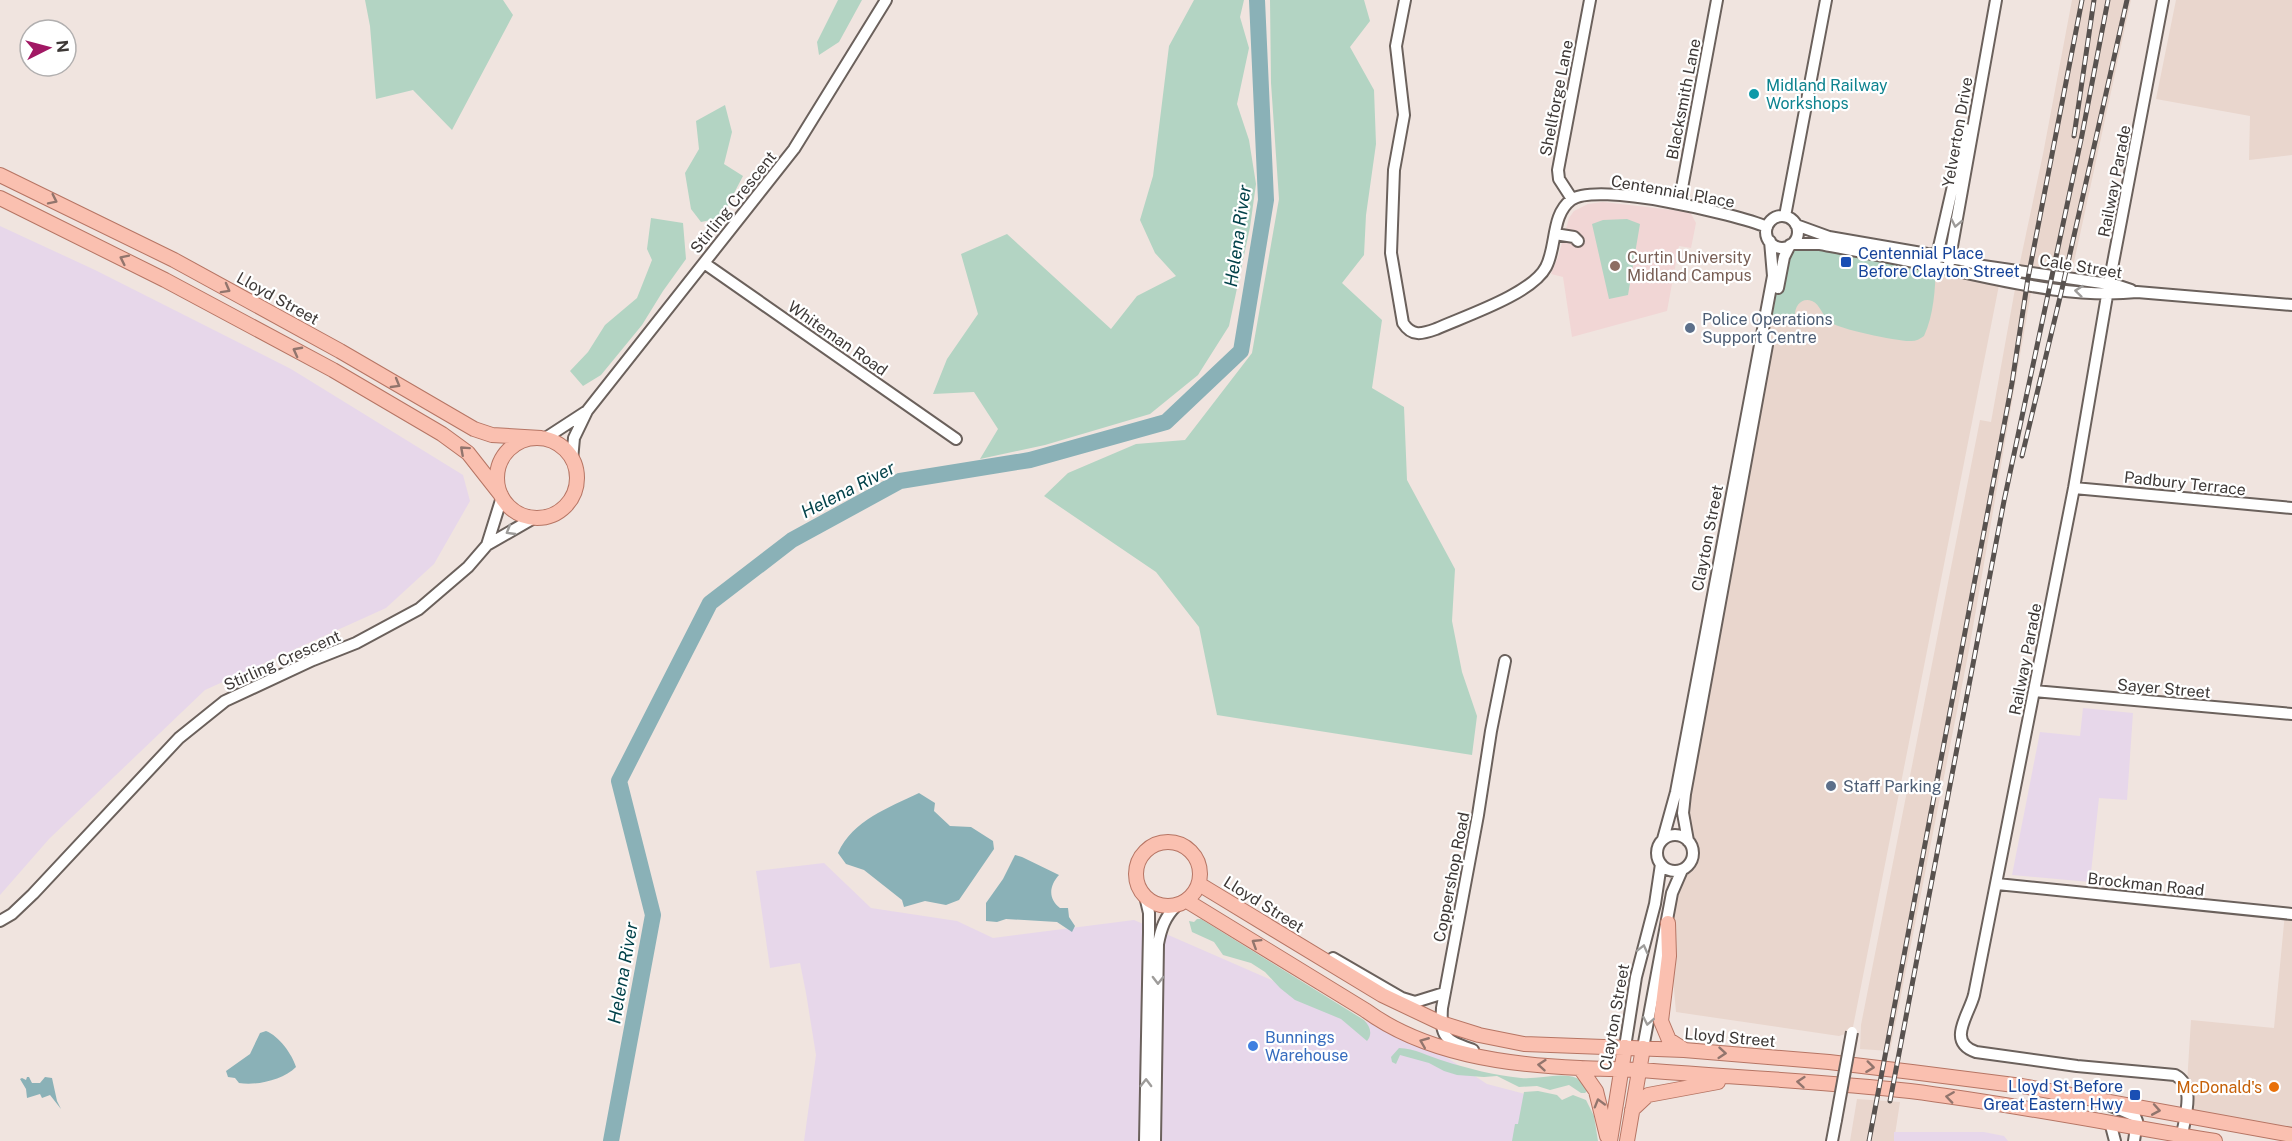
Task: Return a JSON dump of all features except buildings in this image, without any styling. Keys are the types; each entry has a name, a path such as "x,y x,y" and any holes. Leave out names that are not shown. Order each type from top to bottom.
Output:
{"main road":[{"name":"Lloyd Street","path":"0,175 174,260 340,351 474,429 492,435 542,438"},
{"path":"0,198 165,280 333,370 442,434 468,453 502,496 515,511 534,518 551,515 568,502 576,483 576,472 572,460 561,447 542,438 518,443 508,450 497,471 497,483 502,496"},
{"path":"1160,842 1179,843 1195,855 1199,864 1199,884 1195,893 1182,903 1159,905 1145,896 1137,883 1137,866 1145,851 1160,842"},
{"name":"Lloyd Street","path":"1199,884 1382,995 1441,1023 1479,1035 1524,1044 1684,1050 1829,1062 1912,1072 2022,1086 2292,1135"},
{"path":"1182,903 1365,1010 1384,1024 1433,1045 1501,1061 1909,1091 2051,1111 2110,1122 2135,1134 2182,1135 2215,1141"},
{"path":"1668,922 1670,956 1662,1021 1669,1040 1684,1050"},
{"name":"Clayton Street","path":"1609,1141 1625,1047"},
{"name":"Clayton Street","path":"1627,1141 1643,1048"},
{"path":"1580,1068 1596,1092 1609,1141"},
{"path":"1632,1110 1642,1099 1654,1093 1719,1082 1773,1080"}],"street":[{"name":"Stirling Crescent","path":"572,460 574,438 587,411 794,149 886,0"},
{"path":"1405,0 1396,46 1404,115 1394,170 1391,253 1403,323 1407,330 1414,334 1436,329 1524,290 1537,280 1546,268 1563,208 1572,199"},
{"name":"Shellforge Lane","path":"1572,199 1559,179 1558,170 1590,0"},
{"name":"Blacksmith Lane","path":"1679,204 1717,0"},
{"path":"1785,216 1826,0"},
{"name":"Yelverton Drive","path":"1936,261 1963,142 1990,0"},
{"name":"Yelverton Drive","path":"1948,270 1996,0"},
{"name":"Railway Parade","path":"2163,0 2108,288 2074,488 1997,884 1974,995 1962,1028 1961,1039 1965,1046 1976,1052 2077,1066 2175,1075 2184,1081 2187,1091 2182,1135"},
{"name":"Centennial Place","path":"1572,199 1582,195 1597,194 1679,204 1728,214 1767,226"},
{"path":"1791,245 1798,235 1794,221 1785,216 1776,217 1767,226 1767,237 1777,247 1820,244 1936,261 1949,258"},
{"path":"1796,225 1829,237 1936,261 1948,270"},
{"path":"1555,234 1574,237 1578,242"},
{"name":"Clayton Street","path":"1664,839 1676,792 1773,276 1770,241"},
{"name":"Clayton Street","path":"1688,841 1683,813 1685,794 1781,268 1791,245"},
{"name":"Cale Street","path":"1949,258 2108,288"},
{"name":"Whiteman Road","path":"704,263 956,439"},
{"name":"Cale Street","path":"1948,270 2027,284 2108,288 2292,305"},
{"name":"Stirling Crescent","path":"542,438 587,411"},
{"name":"Padbury Terrace","path":"2074,488 2292,508"},
{"name":"Stirling Crescent","path":"487,545 502,496"},
{"name":"Stirling Crescent","path":"0,921 12,914 33,894 179,738 225,701 313,660 356,643 419,609 468,567 487,545 534,518"},
{"name":"Coppershop Road","path":"1441,1023 1444,993 1505,661"},
{"name":"Sayer Street","path":"2034,692 2292,714"},
{"path":"1668,836 1679,836 1688,841 1692,855 1682,870 1670,870 1661,864 1657,851 1664,839 1668,836"},
{"name":"Clayton Street","path":"1625,1047 1636,977 1654,904 1661,864"},
{"name":"Clayton Street","path":"1643,1048 1672,893 1682,870"},
{"name":"Brockman Road","path":"1997,884 2292,914"},
{"path":"1145,896 1149,913 1149,932 1145,1141"},
{"path":"1155,1141 1158,944 1160,930 1167,915 1182,903"},
{"path":"1300,945 1319,949 1408,1000 1415,1002 1444,993"},
{"path":"1441,1023 1442,1032 1447,1040 1501,1061"},
{"path":"1832,1141 1852,1032"},
{"path":"2102,1100 2135,1116 2135,1134"},
{"path":"2110,1122 2115,1141"}],"shaded area":[{"path":"2072,0 2131,0 2071,276 2019,267"},
{"path":"2176,0 2292,0 2292,155 2249,160 2250,116 2156,99"},
{"name":"Curtin University Midland Campus","path":"1603,202 1690,212 1696,223 1691,248 1679,246 1667,311 1572,337 1563,277 1551,274 1569,218 1574,211 1588,204"},
{"path":"0,226 95,270 291,369 463,475 470,501 434,564 386,608 205,690 49,839 0,895"},
{"path":"1790,245 2000,280 1852,1032 1839,1036 1676,1012 1668,923 1682,870 1692,855 1688,841 1685,794 1781,268"},
{"path":"2015,289 2031,292 1969,650 1890,1051 1860,1049 1861,1025 1980,420 1991,422"},
{"path":"2083,708 2133,713 2127,800 2099,798 2090,882 2012,875 2040,732 2080,736"},
{"path":"824,863 871,908 957,921 993,938 1134,920 1443,1055 1487,1084 1529,1095 1591,1141 804,1141 816,1055 806,993 800,963 770,968 756,871"},
{"path":"2285,913 2292,914 2292,1135 2185,1115 2191,1020 2274,1028"},
{"path":"1857,1099 1900,1102 1894,1141 1850,1141"},
{"path":"1894,1132 1984,1132 2004,1136 2008,1141 1894,1141"}],"green space":[{"path":"365,0 503,0 513,15 452,130 413,90 376,99 370,26"},
{"path":"838,0 862,0 839,42 819,55 817,42"},
{"path":"1194,0 1244,0 1240,17 1249,48 1237,104 1249,140 1256,184 1250,227 1229,326 1198,375 1150,414 1045,445 980,459 998,429 974,392 933,394 947,359 978,314 961,254 1007,234 1111,329 1137,296 1176,276 1155,253 1140,220 1153,176 1169,46"},
{"path":"1270,0 1364,0 1370,21 1350,47 1374,90 1376,144 1366,215 1364,255 1342,283 1382,320 1372,388 1404,407 1407,480 1455,569 1452,621 1462,672 1477,716 1472,755 1217,715 1199,627 1156,572 1044,496 1068,473 1136,444 1185,440 1252,353 1279,199 1271,83"},
{"path":"725,105 732,132 724,164 743,176 721,218 701,222 691,209 685,173 699,149 696,121"},
{"path":"651,218 683,223 686,259 642,325 601,375 583,386 570,371 588,352 605,325 637,298 652,260 647,249"},
{"path":"1627,219 1640,224 1628,295 1609,299 1592,224 1603,220"},
{"path":"1792,244 1936,266 1932,311 1924,336 1915,341 1905,341 1844,328 1830,322 1817,305 1808,300 1797,306 1795,317 1798,320 1785,319 1771,324 1781,268"},
{"path":"1201,919 1364,1020 1370,1030 1367,1041 1341,1019 1295,1000 1265,972 1251,963 1223,955 1214,942 1192,932 1189,921 1194,922"},
{"path":"1399,1048 1416,1051 1463,1067 1501,1075 1521,1078 1558,1075 1575,1077 1590,1088 1585,1093 1581,1093 1569,1085 1550,1090 1537,1086 1519,1087 1497,1076 1457,1075 1429,1063 1400,1055 1396,1064 1392,1062 1391,1057"},
{"path":"1538,1091 1557,1095 1562,1100 1573,1095 1586,1100 1594,1116 1598,1141 1512,1141 1524,1092"}],"water":[{"path":"919,793 935,803 934,811 950,826 971,827 993,841 994,849 959,900 946,905 925,901 904,907 902,900 864,870 846,864 838,853 862,823"},
{"path":"1015,855 1059,875 1053,884 1052,897 1060,908 1068,908 1069,917 1075,926 1072,932 1057,922 1006,919 997,922 986,921 986,903 1003,879"},
{"path":"266,1031 284,1046 296,1067 277,1079 261,1083 239,1083 235,1078 228,1077 226,1071 250,1054 260,1033"},
{"path":"27,1077 32,1083 40,1083 45,1077 52,1078 61,1109 50,1095 42,1098 40,1094 27,1098 26,1089 20,1079 26,1080"}],"waterway":[{"name":"Helena River","path":"611,1141 653,915 619,781 710,603 792,540 900,481 1030,460 1166,422 1241,351 1266,200 1257,0"}],"railway":[{"path":"1869,1141 2012,383 2028,278 2082,0"},
{"path":"2074,136 2094,0"},
{"path":"1890,1101 2004,501 2082,135 2108,0"},
{"path":"2022,456 2127,0"}],"place":[{"name":"Midland Railway Workshops","path":"1754,94"},
{"name":"Centennial Place Before Clayton Street","path":"1846,262"},
{"name":"Curtin University Midland Campus","path":"1615,266"},
{"name":"Police Operations Support Centre","path":"1690,328"},
{"name":"Staff Parking","path":"1831,786"},
{"name":"Bunnings Warehouse","path":"1253,1046"},
{"name":"McDonald's","path":"2274,1087"},
{"name":"Lloyd St Before Great Eastern Hwy","path":"2135,1095"}]}
